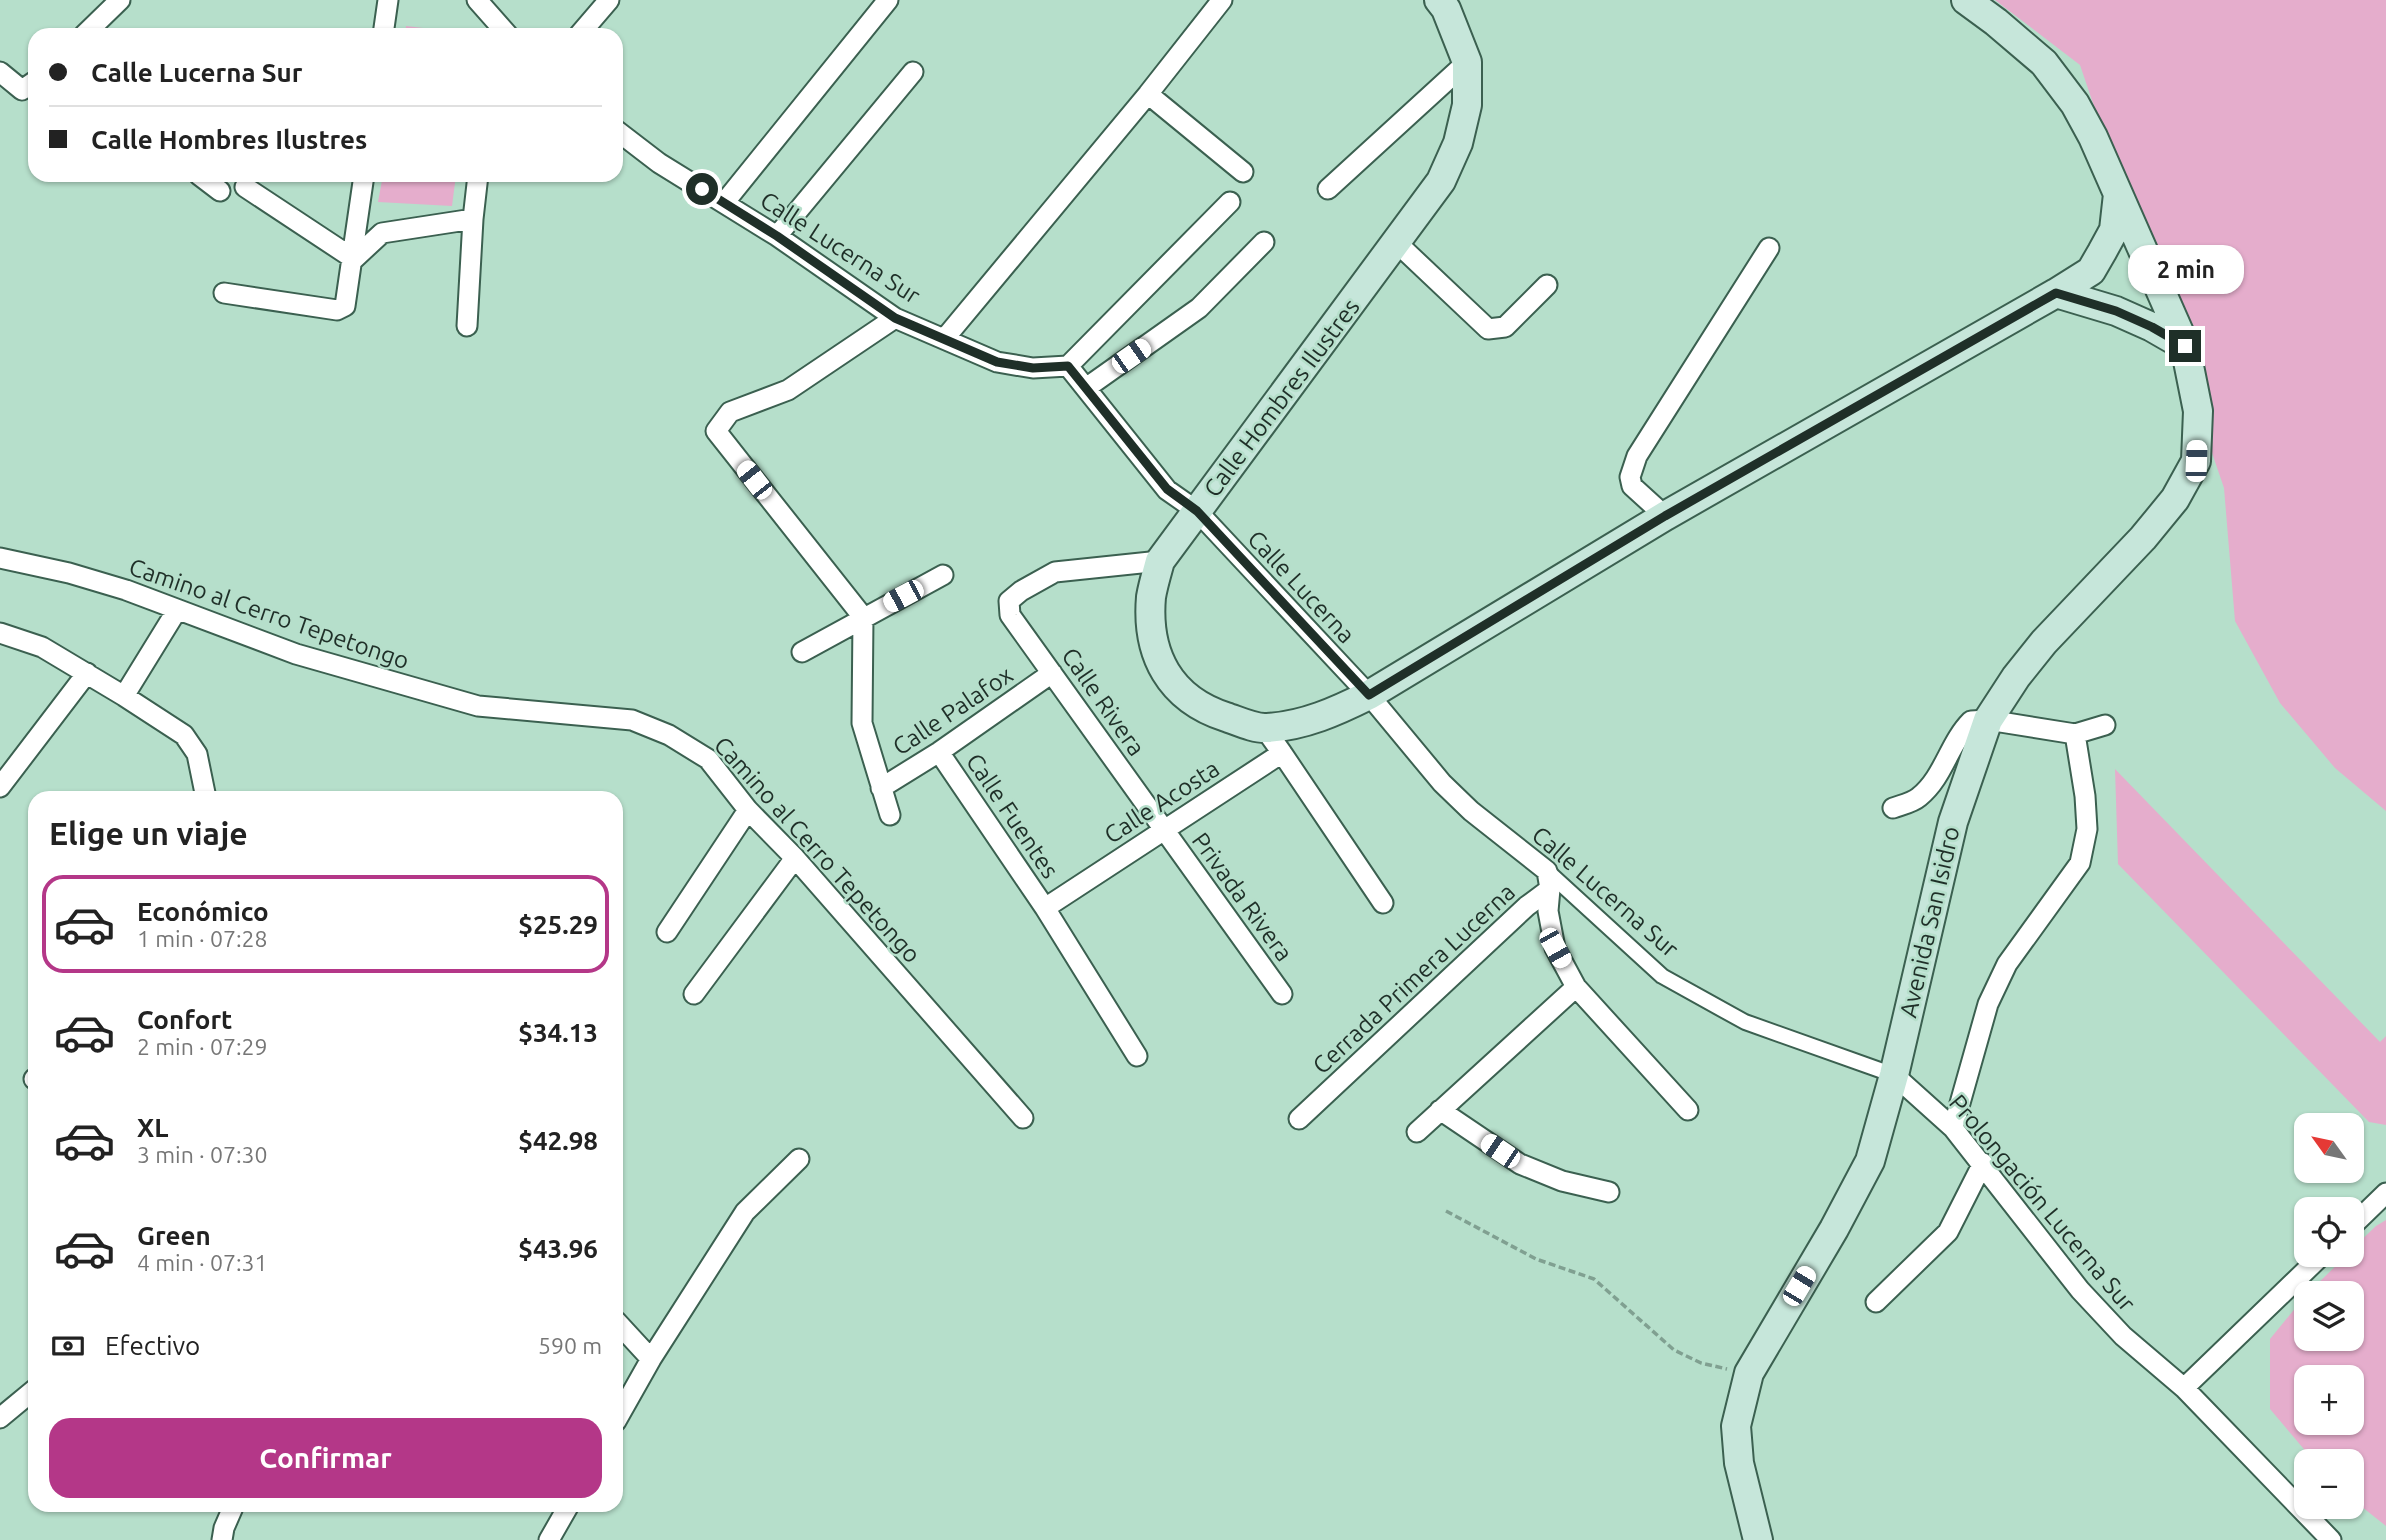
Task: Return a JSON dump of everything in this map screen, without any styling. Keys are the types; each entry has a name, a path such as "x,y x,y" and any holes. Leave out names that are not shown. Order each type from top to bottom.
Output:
{"main road":[{"name":"Calle Hombres Ilustres","path":"1439,0 1446,9 1467,62 1467,105 1458,143 1441,181 1160,561 1151,596 1151,634 1161,666 1181,694 1212,712 1265,729 1328,716 1369,695 1665,516 2056,293 2091,271 2114,230 2118,194"},
{"name":"Avenida San Isidro","path":"1758,1540 1739,1463 1736,1426 1749,1373 1834,1229 1870,1161 1894,1075 1953,822 1988,720 2016,677 2044,642 2143,538 2175,499 2196,461 2198,411 2185,346 2093,137 2075,104 2044,64 1966,0"},
{"path":"2056,293 2116,311 2185,346"}],"street":[{"path":"91,28 120,0"},
{"path":"384,28 387,0"},
{"path":"477,0 497,28"},
{"path":"585,28 609,0"},
{"path":"724,202 888,0"},
{"path":"945,338 1148,94 1222,0"},
{"path":"1328,189 1467,62"},
{"path":"0,72 28,85"},
{"path":"777,236 913,72"},
{"path":"1148,94 1243,172"},
{"name":"Calle Lucerna Sur","path":"623,135 659,163 777,236 895,318 997,362 1033,368 1068,366"},
{"path":"208,182 220,191"},
{"path":"224,293 337,310 345,306 363,182"},
{"path":"467,326 477,182"},
{"path":"245,187 354,259"},
{"path":"1197,511 1167,489 1068,366 1230,202"},
{"path":"354,259 382,233 473,219"},
{"path":"1086,388 1199,309 1264,242"},
{"path":"1397,243 1488,329 1505,327 1547,285"},
{"path":"1665,516 1632,486 1630,477 1637,456 1769,248"},
{"path":"890,815 862,723 863,617 716,430 730,412 788,390 895,318"},
{"name":"Calle Lucerna","path":"1197,511 1369,695"},
{"name":"Camino al Cerro Tepetongo","path":"0,558 69,573 126,590 330,665 478,706 632,720 670,735 708,759 748,810 795,858 1023,1118"},
{"name":"Calle Rivera","path":"1160,561 1055,572 1009,601 1010,615 1163,830"},
{"path":"802,652 943,575"},
{"path":"124,695 177,610"},
{"path":"0,632 42,647 124,695 184,735 197,754 205,791"},
{"path":"0,787 87,673"},
{"name":"Calle Palafox","path":"881,788 939,752 1052,673"},
{"name":"Calle Lucerna Sur","path":"1369,695 1442,783 1471,811 1662,976 1745,1022 1894,1075"},
{"path":"1893,808 1917,799 1936,779 1961,731 1971,721 1988,720 2075,734 2105,725"},
{"path":"1265,729 1383,903"},
{"path":"1954,1128 1988,1004 2007,964 2080,863 2087,829 2085,796 2075,734"},
{"name":"Calle Fuentes","path":"939,752 1045,908 1137,1056"},
{"name":"Calle Acosta","path":"1045,908 1282,753"},
{"path":"667,932 748,810"},
{"name":"Privada Rivera","path":"1163,830 1282,994"},
{"path":"694,994 795,858"},
{"path":"1548,880 1548,911 1555,948 1576,987 1688,1110"},
{"name":"Cerrada Primera Lucerna","path":"1299,1119 1527,906 1548,880"},
{"path":"1416,1132 1576,987"},
{"name":"Prolongación Lucerna Sur","path":"1894,1075 1954,1128 2080,1290 2123,1336 2184,1388 2331,1540"},
{"path":"1440,1110 1520,1164 1562,1181 1609,1192"},
{"path":"623,1409 651,1359 745,1212 799,1158"},
{"path":"1876,1302 1948,1232 1983,1163"},
{"path":"2364,1214 2386,1193"},
{"path":"2184,1388 2310,1267"},
{"path":"623,1329 651,1359"},
{"path":"0,1418 28,1395"},
{"path":"222,1540 232,1512"},
{"path":"549,1540 565,1512"}],"path":[{"path":"1446,1211 1536,1259 1594,1279 1674,1350 1701,1363 1749,1373"}],"shaded area":[{"path":"1995,0 2386,0 2386,811 2335,768 2280,703 2235,621 2224,488 2080,65"},
{"path":"382,182 455,182 452,206 378,202"},
{"path":"2115,769 2380,1042 2386,1036 2386,1125 2369,1122 2364,1113 2360,1113 2118,864"},
{"path":"2386,1220 2386,1526 2364,1509 2364,1449 2304,1449 2270,1409 2270,1339 2294,1310 2294,1351 2364,1351 2364,1281 2320,1281 2335,1267 2364,1267 2364,1238"}],"route":[{"path":"702,189 777,236 895,318 997,362 1033,368 1068,366 1167,489 1197,511 1369,695 1665,516 2056,293 2116,311 2185,346"}]}
